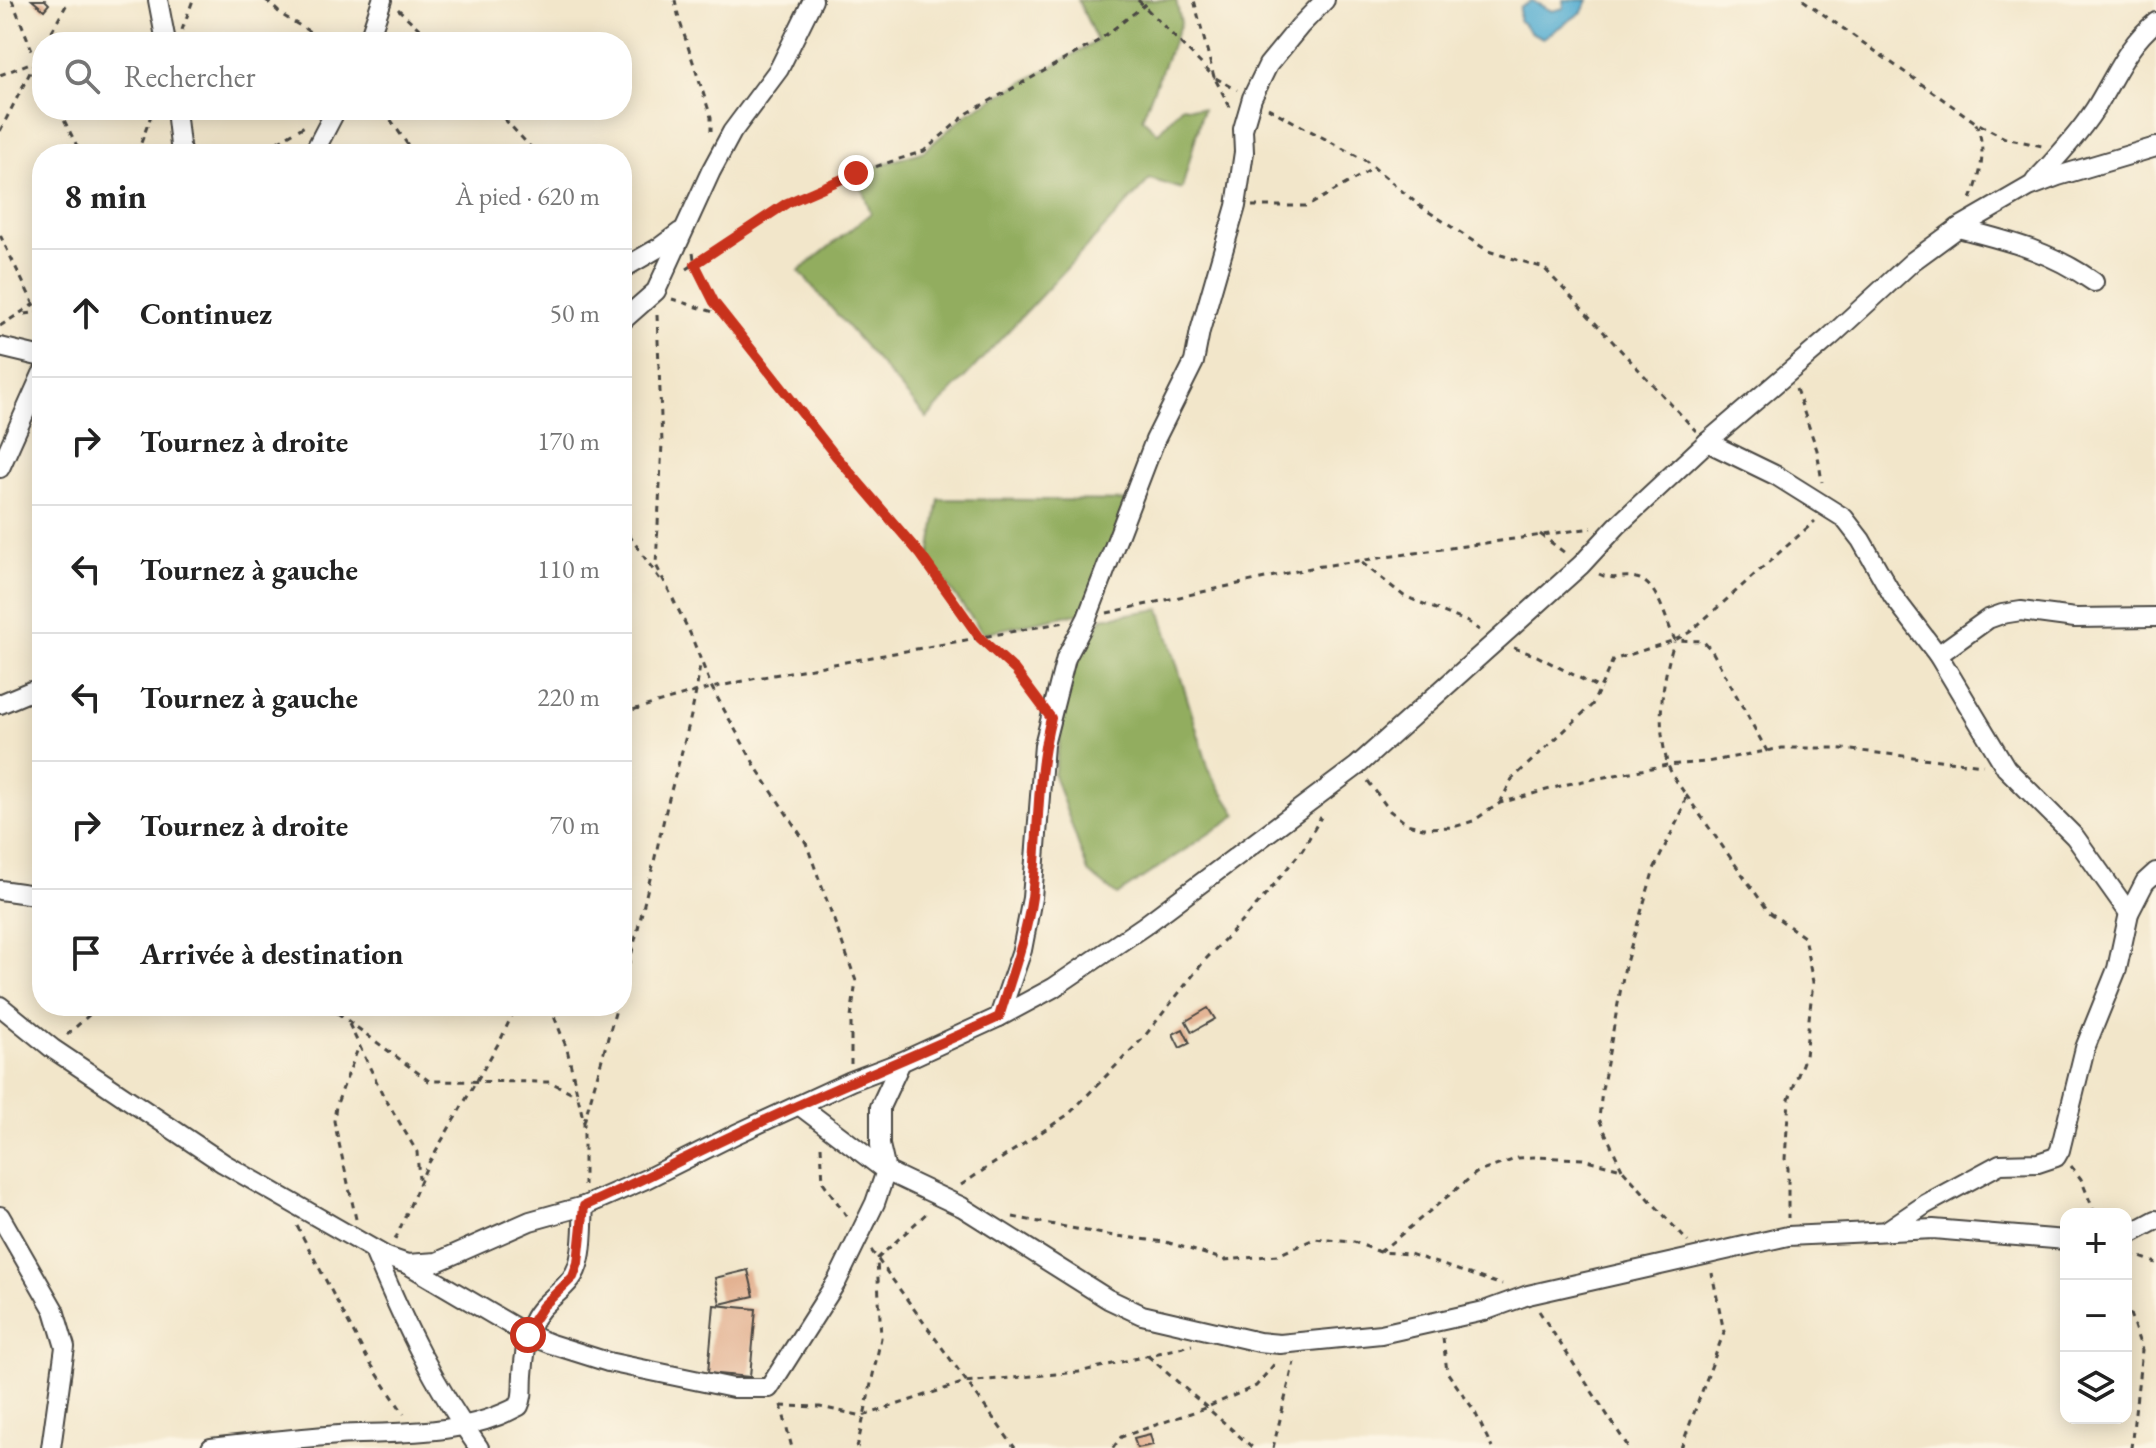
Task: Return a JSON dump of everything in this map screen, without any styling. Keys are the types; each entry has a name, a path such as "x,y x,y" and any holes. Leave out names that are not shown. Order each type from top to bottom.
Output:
{"street":[{"path":"158,0 164,32"},
{"path":"371,32 382,0"},
{"path":"632,312 656,291 732,132 779,69 813,0"},
{"path":"999,1017 1022,950 1032,898 1044,745 1066,658 1087,618 1155,440 1194,362 1236,206 1244,152 1243,129 1252,98 1268,65 1325,0"},
{"path":"2029,187 2065,150 2094,110 2138,37 2156,22"},
{"path":"177,120 180,144"},
{"path":"316,144 325,120"},
{"path":"407,1264 437,1262 530,1221 584,1206 851,1081 901,1062 999,1017 1053,988 1144,926 1357,766 1581,565 1617,526 1707,442 1829,338 1889,281 1958,228 2029,187 2156,147"},
{"path":"632,263 687,226"},
{"path":"1958,228 2035,248 2062,260 2094,282"},
{"path":"0,347 32,355"},
{"path":"0,468 32,396"},
{"path":"1707,442 1777,476 1827,505 1854,530 1893,596 1938,655 2006,768 2075,837 2129,913"},
{"path":"1938,655 1978,625 2002,614 2021,611 2075,618 2156,617"},
{"path":"0,704 32,690"},
{"path":"1889,1229 1926,1204 2000,1164 2046,1161 2056,1157 2085,1048 2117,969 2129,913 2145,882 2156,872"},
{"path":"0,890 32,895"},
{"path":"0,1006 53,1049 223,1163 374,1250 407,1264 528,1335 608,1362 733,1388 769,1388 837,1281 861,1236 886,1171 880,1145 880,1107 901,1062"},
{"path":"799,1105 821,1125 886,1171 943,1198 1124,1307 1167,1322 1280,1344 1381,1334 1441,1322 1528,1295 1788,1236 1933,1229 2060,1240"},
{"path":"211,1448 340,1435 417,1432 496,1419 519,1406 528,1335 543,1306 573,1277 578,1263 584,1206"},
{"path":"0,1216 54,1310 65,1347 51,1448"},
{"path":"2132,1233 2156,1220"},
{"path":"374,1250 427,1369 479,1448"}],"path":[{"path":"12,0 32,53"},
{"path":"51,32 69,0"},
{"path":"182,32 193,0"},
{"path":"266,0 282,15 310,32"},
{"path":"389,0 423,32"},
{"path":"675,0 711,117 711,171"},
{"path":"1138,0 1214,77 1374,168 1420,206 1488,251 1544,268 1707,442"},
{"path":"682,273 787,203 856,173 924,151 968,113 1098,41 1151,0"},
{"path":"1194,0 1214,77 1243,129"},
{"path":"1803,0 1975,122 2005,138 2065,150"},
{"path":"0,75 32,62"},
{"path":"0,131 32,67"},
{"path":"64,120 76,144"},
{"path":"141,144 149,120"},
{"path":"274,144 316,120"},
{"path":"391,120 407,144"},
{"path":"505,120 528,144"},
{"path":"1958,228 1975,189 1982,154 1983,137 1975,122"},
{"path":"1236,206 1308,206 1374,168"},
{"path":"687,226 695,264 714,302 835,455 921,555 980,638 1015,670 1051,718"},
{"path":"0,235 32,301"},
{"path":"656,291 662,443 656,565 665,587"},
{"path":"0,326 32,307"},
{"path":"21,315 32,313"},
{"path":"1500,803 1512,779 1592,705 1613,660 1690,632 1812,526 1827,505 1817,450 1790,370"},
{"path":"632,710 712,688 1087,618 1315,567 1540,534 1617,526"},
{"path":"1540,534 1581,565 1609,579 1637,577 1652,588 1675,640 1662,682 1660,708 1667,765 1769,912 1804,937 1813,982 1805,1056 1789,1099 1785,1159 1788,1236"},
{"path":"632,539 665,587 690,633 712,688 757,769 806,843 856,981 851,1018 851,1081"},
{"path":"1361,562 1404,596 1468,622 1494,641 1537,656 1601,689"},
{"path":"1675,640 1703,641 1712,651 1768,753"},
{"path":"632,954 698,691 701,660"},
{"path":"1357,766 1390,811 1407,824 1423,828 1454,827 1473,821 1500,803 1568,784 1667,765 1768,753 1782,748 1834,748 2006,768"},
{"path":"1681,1448 1724,1332 1712,1271 1622,1169 1599,1119 1625,966 1654,869 1684,807 1686,795"},
{"path":"877,1259 943,1198 1069,1114 1144,1037 1205,960 1260,902 1303,849 1322,814"},
{"path":"53,1049 88,1016"},
{"path":"340,1016 429,1081 550,1082 577,1095"},
{"path":"374,1250 420,1183 511,1016"},
{"path":"554,1016 567,1049 584,1123 584,1206"},
{"path":"584,1123 614,1016"},
{"path":"348,1022 382,1093 417,1152 420,1183"},
{"path":"359,1046 336,1106 334,1121 374,1250"},
{"path":"821,1125 823,1182 1015,1448"},
{"path":"2060,1150 2081,1179 2093,1208"},
{"path":"1380,1252 1476,1173 1518,1158 1583,1159 1622,1169"},
{"path":"279,1195 368,1360 417,1432"},
{"path":"1006,1215 1108,1235 1166,1242 1225,1260 1278,1255 1314,1239 1354,1242 1380,1252 1410,1254 1528,1295 1629,1448"},
{"path":"2132,1253 2156,1263"},
{"path":"857,1448 881,1338 877,1259"},
{"path":"2131,1448 2142,1350 2132,1320"},
{"path":"1441,1322 1447,1372 1474,1410 1492,1448"},
{"path":"781,1406 820,1407 863,1416 965,1382 1079,1372 1232,1336"},
{"path":"1273,1448 1298,1342"},
{"path":"1147,1356 1253,1448"},
{"path":"1113,1448 1121,1437 1205,1408 1256,1386 1277,1361"},
{"path":"769,1388 781,1406 792,1448"}],"green space":[{"path":"1078,0 1176,0 1181,23 1142,118 1158,133 1182,106 1203,109 1182,189 1150,179 927,418 799,271 871,213 856,173 924,151 968,113 1097,41"},
{"path":"939,499 1140,501 1088,611 983,633 929,561"},
{"path":"1160,609 1210,773 1237,815 1117,895 1088,872 1054,775 1071,673 1102,618"}],"water":[{"path":"1563,0 1588,0 1582,12 1543,38 1530,32 1519,20 1520,8 1532,1 1552,11 1564,8"}],"building":[{"path":"32,0 45,0 49,4 44,10"},
{"path":"1208,1008 1215,1019 1192,1032 1186,1021"},
{"path":"1183,1029 1190,1043 1180,1048 1173,1034"},
{"path":"748,1270 754,1296 720,1304 715,1278"},
{"path":"714,1305 756,1309 750,1377 708,1373"},
{"path":"1150,1434 1153,1445 1137,1448 1134,1438"}],"route":[{"path":"528,1335 543,1306 573,1277 578,1263 584,1206 851,1081 901,1062 999,1017 1022,950 1032,898 1044,745 1051,718 1015,670 980,638 921,555 835,455 714,302 695,264 787,203 856,173"}]}
